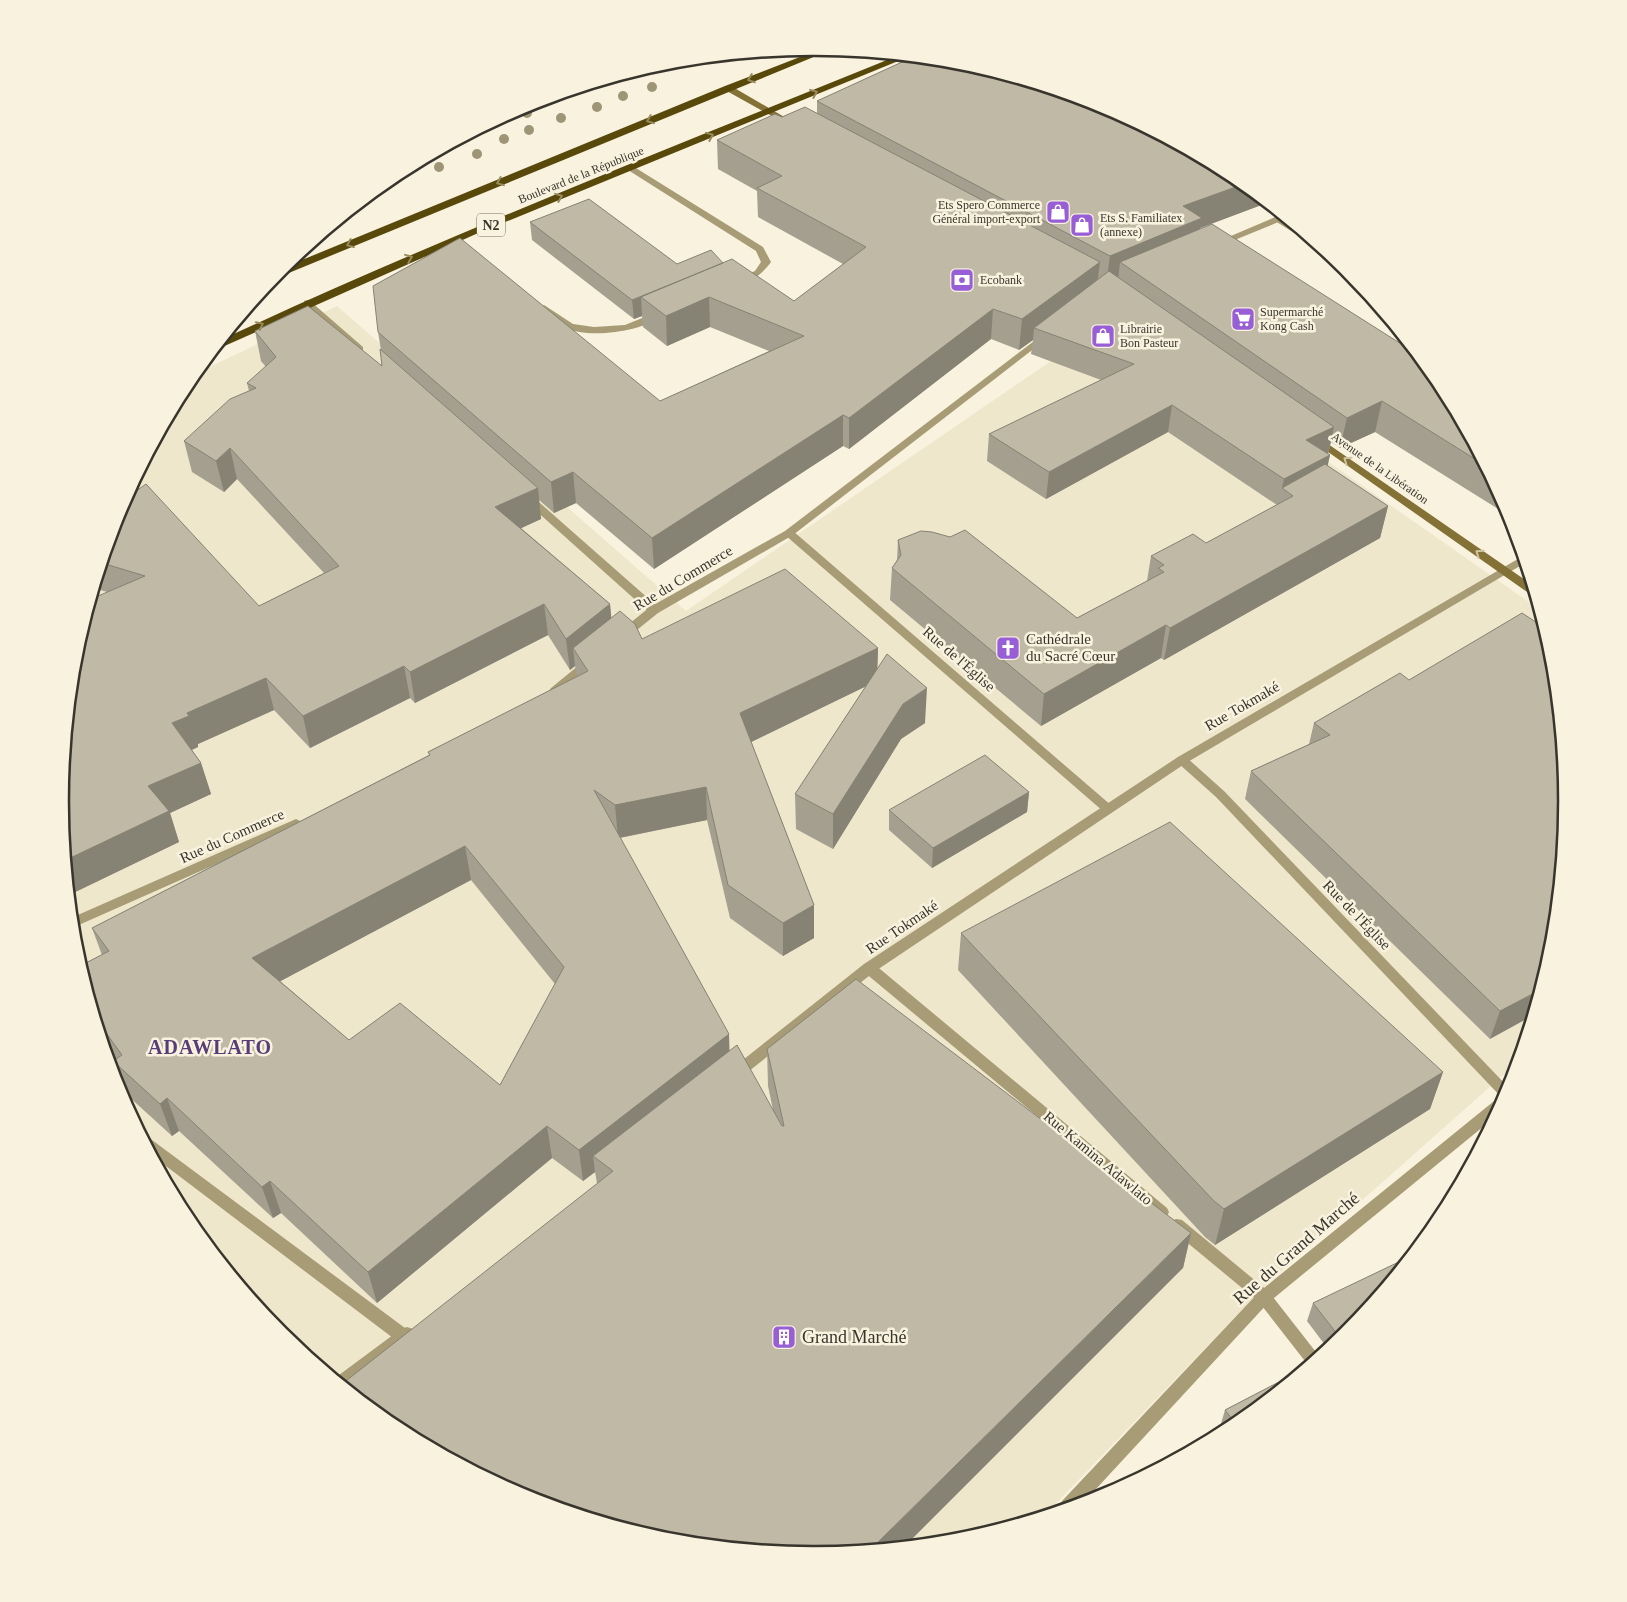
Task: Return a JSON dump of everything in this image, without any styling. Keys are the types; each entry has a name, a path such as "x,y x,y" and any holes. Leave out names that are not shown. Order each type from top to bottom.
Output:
{"highway":[{"name":"Boulevard de la République","path":"294,267 728,88 811,56"},
{"name":"Boulevard de la République","path":"230,339 307,303 454,244 631,168 892,61"}],"main road":[{"path":"728,88 795,125"},
{"name":"Avenue de la Libération","path":"1310,434 1527,587"}],"street":[{"path":"631,168 760,249 766,262 758,273 732,284"},
{"path":"1206,249 1278,219"},
{"path":"307,303 366,355"},
{"path":"538,304 570,326 594,330 627,328 671,309"},
{"name":"Rue du Commerce","path":"617,640 654,610 789,533 1058,326"},
{"path":"521,492 654,610"},
{"name":"Rue de l'Église","path":"789,533 1108,809"},
{"name":"Rue Tokmaké","path":"722,1084 869,968 1182,760 1519,562"},
{"path":"543,701 595,658"},
{"name":"Rue de l'Église","path":"1182,760 1220,794 1501,1089"},
{"name":"Rue du Commerce","path":"79,919 308,819"},
{"name":"Rue Kamina Adawlato","path":"869,968 1264,1297 1310,1356"},
{"name":"Rue du Grand Marché","path":"1079,1497 1264,1297 1489,1113"},
{"path":"158,1153 403,1336"},
{"path":"345,1380 419,1324"}],"shaded area":[{"path":"337,306 686,611 1118,315 1532,604 1544,656 1553,712 1552,896 1544,946 1533,994 1507,1073 1262,1289 1053,1506 959,1531 911,1539 862,1544 814,1546 782,1545 426,1436 360,1392 322,1361 287,1328 254,1292 194,1215 146,1130 125,1086 94,994 83,946 70,850 69,801 70,752 83,656 94,608 125,516 169,429 194,387 208,368"}],"building":[{"path":"902,62 959,71 1053,96 1099,113 1143,133 1186,156 1235,187 1183,206 1202,218 1110,256 817,101"},
{"path":"805,107 1100,262 1022,319 993,309 849,418 843,415 652,538 573,472 551,482 378,332 373,286 460,238 660,401 804,336 709,297 666,316 641,297 732,259 794,301 866,247 757,188 782,176 717,140 775,114 782,117"},
{"path":"589,199 677,264 711,250 723,263 632,300 530,222"},
{"path":"1212,224 1400,343 1433,387 1474,458 1382,401 1347,418 1120,262"},
{"path":"1109,271 1334,427 1306,440 1330,455 1284,479 1172,405 1049,472 989,434 1134,364 1034,328"},
{"path":"308,306 382,366 380,349 538,488 495,507 610,604 566,639 544,604 410,672 404,666 303,716 266,678 187,713 189,716 172,723 201,763 148,786 169,811 71,858 70,752 83,656 98,596 145,576 107,565 125,516 137,490 146,484 259,606 339,566 230,448 216,461 184,441 230,399 256,388 247,383 276,357 255,331"},
{"path":"1325,464 1388,506 1170,628 1166,625 1044,694 892,568 901,555 898,540 921,531 950,537 965,530 1077,618 1164,572 1158,568 1164,565 1151,556 1193,534 1206,543 1293,496 1282,488"},
{"path":"785,569 878,648 740,713 814,905 783,923 728,885 706,787 615,805 594,790 729,1034 579,1150 547,1126 368,1272 270,1181 262,1187 167,1098 160,1104 117,1065 115,1060 122,1055 106,1032 87,962 109,951 92,928 430,755 428,752 588,671 573,648 620,611 635,624 642,639","holes":["465,846 564,967 500,1085 400,1003 349,1040 252,958"]},
{"path":"1522,613 1536,622 1552,704 1557,752 1557,850 1552,898 1533,994 1500,1011 1251,771 1330,735 1314,723 1400,673 1409,680"},
{"path":"887,654 927,688 903,704 833,814 795,794"},
{"path":"985,755 1029,792 933,848 889,810"},
{"path":"1170,822 1443,1072 1224,1209 1214,1201 961,933"},
{"name":"Grand Marché","path":"856,979 1191,1233 878,1542 814,1546 716,1539 668,1531 574,1506 528,1489 484,1469 441,1446 400,1420 346,1381 613,1171 593,1156 737,1045 782,1126 784,1126 767,1049"},
{"path":"1397,1263 1336,1332 1313,1303"},
{"path":"1280,1381 1231,1417 1225,1410"}],"place":[{"name":"Ets Spero Commerce Général import-export","path":"1058,212"},
{"name":"Ets S. Familiatex (annexe)","path":"1082,225"},
{"name":"Ecobank","path":"962,280"},
{"name":"Supermarché Kong Cash","path":"1243,319"},
{"name":"Librairie Bon Pasteur","path":"1103,336"},
{"name":"Cathédrale du Sacré Cœur","path":"1008,648"},
{"name":"Grand Marché","path":"784,1337"}],"district":[{"name":"ADAWLATO","path":"210,1047"}]}
